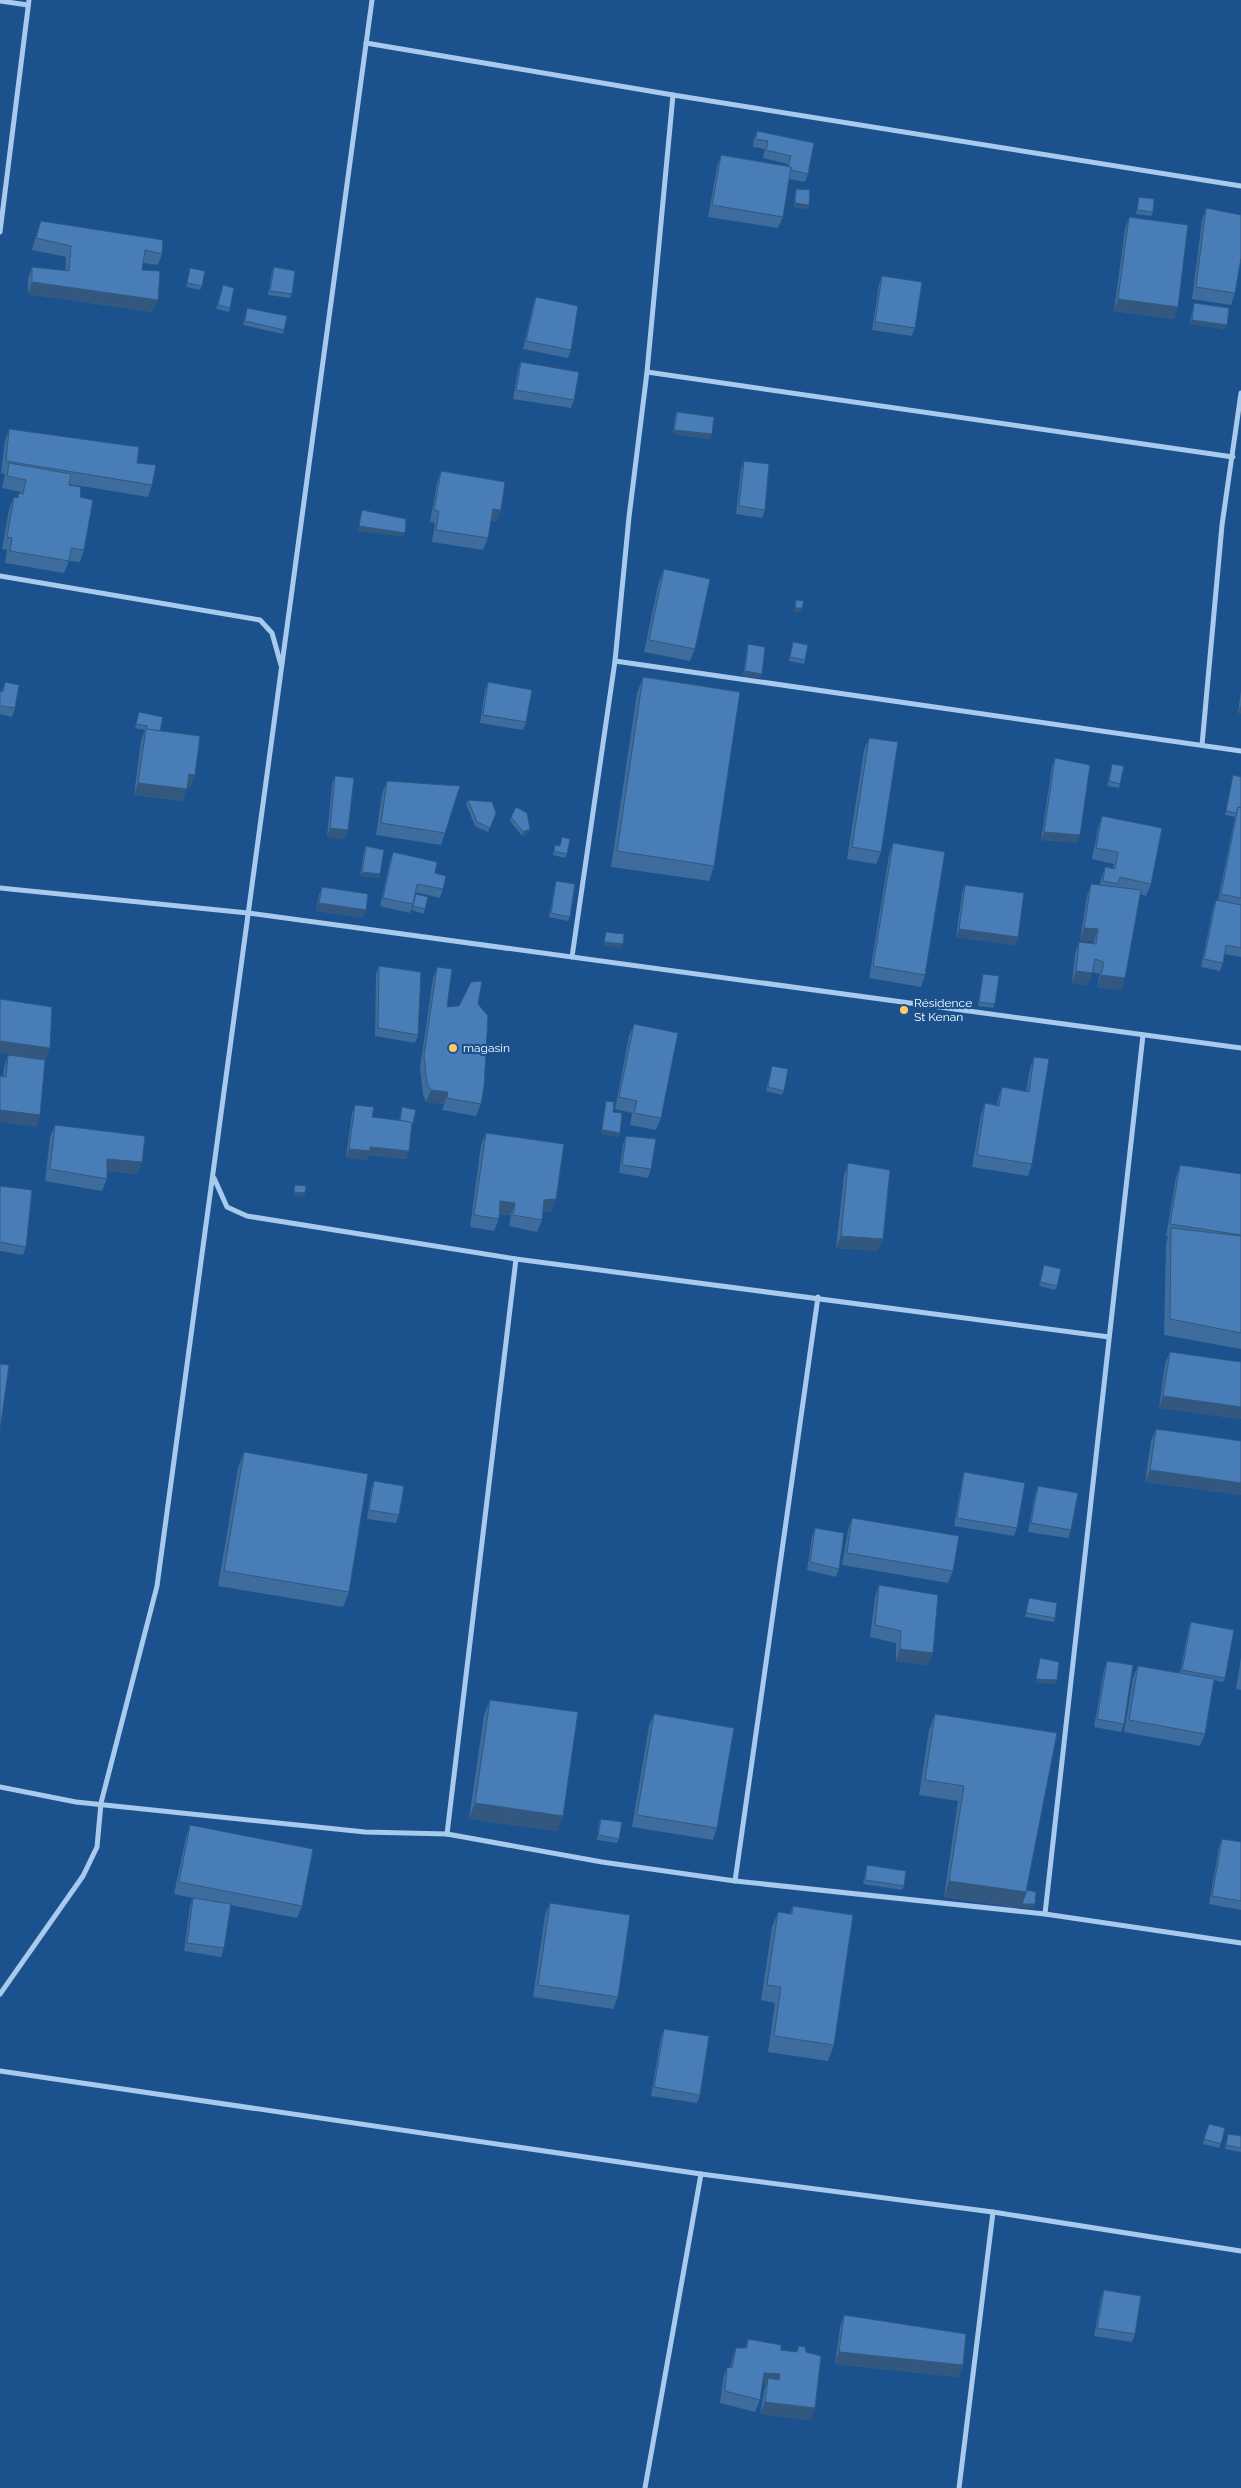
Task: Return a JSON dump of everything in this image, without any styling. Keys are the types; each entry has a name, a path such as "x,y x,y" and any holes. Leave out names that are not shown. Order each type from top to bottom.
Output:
{"street":[{"path":"0,1994 83,1876 97,1847 101,1803 158,1586 372,0"},
{"path":"0,1 29,2 0,232"},
{"path":"366,43 673,95 1241,186"},
{"path":"572,957 615,661 629,517 647,372 673,95"},
{"path":"647,372 1232,457"},
{"path":"1202,745 1222,525 1241,393"},
{"path":"0,576 260,620 272,633 282,668"},
{"path":"615,661 1241,751"},
{"path":"0,888 248,913 1241,1048"},
{"path":"1045,1914 1142,1034"},
{"path":"213,1176 227,1207 247,1216 516,1258 1109,1337"},
{"path":"447,1834 516,1258"},
{"path":"735,1881 818,1297"},
{"path":"0,1786 76,1802 101,1803 365,1832 447,1834 602,1862 735,1881 1045,1914 1241,1944"},
{"path":"0,2071 701,2174 993,2212 1241,2251"},
{"path":"645,2488 701,2174"},
{"path":"959,2488 993,2212"}],"building":[{"path":"757,131 814,143 808,174 791,170 791,167 788,167 791,156 766,150 768,141 756,139"},
{"path":"721,155 791,167 783,217 712,205"},
{"path":"796,189 810,190 809,205 795,203"},
{"path":"1139,197 1154,199 1153,212 1137,210"},
{"path":"1206,208 1241,215 1241,258 1235,293 1196,287"},
{"path":"1129,217 1188,225 1178,307 1118,299"},
{"path":"41,221 163,240 162,254 145,250 142,270 160,271 158,300 32,282 32,267 69,271 71,246 36,238"},
{"path":"274,267 295,271 292,294 270,291"},
{"path":"190,268 205,271 202,286 187,283"},
{"path":"882,276 922,282 915,328 875,322"},
{"path":"223,285 234,288 230,308 218,305"},
{"path":"536,297 578,306 571,350 526,341"},
{"path":"1194,303 1229,308 1227,325 1192,320"},
{"path":"247,308 287,316 284,330 245,321"},
{"path":"521,362 579,372 574,400 516,390"},
{"path":"677,412 714,417 712,434 674,430"},
{"path":"9,429 139,447 137,463 156,465 152,485 6,461"},
{"path":"744,461 769,464 765,510 739,506"},
{"path":"9,463 71,474 69,485 81,487 80,497 93,500 84,550 71,548 69,561 10,551 12,538 7,537 14,497 18,498 19,493 23,494 26,480 7,476"},
{"path":"441,471 505,482 501,510 493,509 488,538 436,530 439,511 434,510"},
{"path":"362,510 406,519 405,533 359,526"},
{"path":"664,569 710,579 695,649 649,640"},
{"path":"796,600 804,601 802,608 795,608"},
{"path":"793,642 808,645 805,660 790,657"},
{"path":"748,644 765,647 762,674 745,671"},
{"path":"643,677 740,692 714,866 617,851"},
{"path":"5,682 19,685 15,708 0,706 0,691 3,692"},
{"path":"488,682 532,690 526,722 483,715"},
{"path":"139,712 163,717 160,731 146,729 147,726 136,724"},
{"path":"146,729 200,736 195,775 189,774 187,789 138,783"},
{"path":"869,738 898,742 881,852 852,847"},
{"path":"1055,758 1090,765 1080,835 1044,832"},
{"path":"1112,764 1124,766 1120,784 1109,781"},
{"path":"1233,775 1241,777 1241,808 1238,807 1236,813 1226,811"},
{"path":"335,776 354,778 348,830 330,828"},
{"path":"387,781 460,786 445,833 381,823"},
{"path":"468,800 492,802 496,813 490,828 477,822"},
{"path":"516,807 527,813 530,829 523,832 511,817"},
{"path":"1238,807 1241,808 1241,898 1221,894"},
{"path":"1102,816 1162,828 1151,884 1120,877 1118,884 1103,881 1105,867 1115,869 1118,852 1096,848"},
{"path":"562,837 570,839 567,854 554,851 555,845 560,846"},
{"path":"893,843 945,852 925,975 873,966"},
{"path":"366,846 384,850 380,874 362,872"},
{"path":"393,852 437,862 435,873 446,876 443,889 417,884 413,904 383,898"},
{"path":"556,881 575,884 570,917 551,913"},
{"path":"1091,884 1141,890 1125,978 1101,975 1104,962 1095,959 1092,973 1076,971 1079,942 1096,944 1098,929 1084,928"},
{"path":"965,885 1024,893 1018,937 959,929"},
{"path":"322,887 368,894 366,910 319,903"},
{"path":"416,894 428,897 425,909 413,906"},
{"path":"1216,900 1241,905 1241,948 1226,945 1223,963 1204,959"},
{"path":"606,932 624,934 623,944 604,942"},
{"path":"379,966 421,972 418,1035 378,1028"},
{"name":"magasin","path":"437,967 452,969 447,1007 459,1006 471,982 482,981 478,1004 488,1016 484,1087 481,1104 447,1098 448,1092 431,1090 427,1083 424,1056"},
{"path":"983,974 999,976 995,1004 979,1002"},
{"path":"0,999 52,1007 50,1048 0,1041"},
{"path":"634,1024 678,1033 661,1118 634,1113 637,1101 619,1097"},
{"path":"8,1055 45,1060 40,1115 0,1110 0,1076 6,1077"},
{"path":"1034,1057 1049,1059 1032,1164 977,1155 985,1103 999,1106 1002,1087 1029,1092"},
{"path":"772,1066 788,1069 784,1091 768,1087"},
{"path":"606,1101 614,1102 613,1112 622,1113 620,1133 602,1130"},
{"path":"355,1105 374,1107 372,1117 412,1122 409,1151 370,1147 370,1151 349,1149"},
{"path":"402,1107 416,1110 413,1123 400,1120"},
{"path":"55,1125 145,1136 142,1162 107,1159 107,1179 50,1169"},
{"path":"486,1133 564,1144 556,1199 544,1200 542,1220 513,1215 515,1203 500,1201 499,1219 474,1215"},
{"path":"626,1136 656,1139 651,1169 622,1165"},
{"path":"848,1163 890,1170 883,1239 841,1236"},
{"path":"1180,1165 1241,1174 1241,1235 1170,1224"},
{"path":"295,1185 306,1186 305,1193 294,1192"},
{"path":"0,1186 32,1190 26,1247 0,1242"},
{"path":"1171,1228 1241,1236 1241,1333 1170,1319"},
{"path":"1044,1265 1061,1269 1057,1286 1040,1282"},
{"path":"1170,1352 1241,1362 1241,1407 1163,1396"},
{"path":"0,1364 9,1365 0,1430"},
{"path":"1156,1429 1241,1441 1241,1483 1150,1470"},
{"path":"244,1452 368,1474 349,1592 224,1571"},
{"path":"964,1472 1025,1483 1017,1528 957,1518"},
{"path":"374,1481 404,1486 399,1515 369,1510"},
{"path":"1038,1486 1078,1493 1071,1530 1031,1523"},
{"path":"852,1518 959,1536 953,1571 847,1553"},
{"path":"815,1528 844,1533 839,1569 810,1562"},
{"path":"879,1585 938,1595 933,1653 900,1649 901,1631 875,1625"},
{"path":"1029,1598 1057,1603 1055,1618 1026,1613"},
{"path":"1191,1622 1234,1630 1225,1678 1182,1670"},
{"path":"1040,1658 1059,1662 1057,1680 1036,1679"},
{"path":"1107,1661 1133,1665 1124,1724 1097,1719"},
{"path":"1138,1666 1214,1679 1205,1734 1129,1720"},
{"path":"490,1700 578,1712 563,1816 475,1803"},
{"path":"654,1714 734,1728 717,1828 637,1815"},
{"path":"935,1714 1057,1733 1026,1892 949,1881 964,1786 925,1780"},
{"path":"601,1819 622,1822 619,1839 598,1835"},
{"path":"190,1825 313,1849 302,1906 179,1882"},
{"path":"1222,1839 1241,1842 1241,1901 1212,1896"},
{"path":"867,1865 906,1871 904,1886 865,1880"},
{"path":"1027,1890 1036,1892 1035,1904 1022,1904"},
{"path":"193,1898 231,1904 224,1948 187,1943"},
{"path":"550,1903 630,1915 618,1997 538,1985"},
{"path":"793,1906 853,1915 834,2045 774,2036 781,1987 767,1985 778,1912 792,1914"},
{"path":"664,2029 709,2036 700,2095 654,2087"},
{"path":"1209,2124 1225,2128 1221,2144 1204,2139"},
{"path":"1228,2134 1241,2136 1241,2148 1226,2145"},
{"path":"1104,2290 1141,2296 1135,2334 1097,2328"},
{"path":"844,2315 966,2334 963,2365 839,2352"},
{"path":"748,2339 781,2345 781,2350 797,2352 799,2346 805,2347 806,2352 821,2356 815,2408 765,2402 768,2378 779,2380 780,2374 764,2373 760,2400 725,2391 727,2367 732,2368 736,2348 747,2348"}],"place":[{"name":"Résidence St Kenan","path":"904,1010"},
{"name":"magasin","path":"453,1048"}]}
